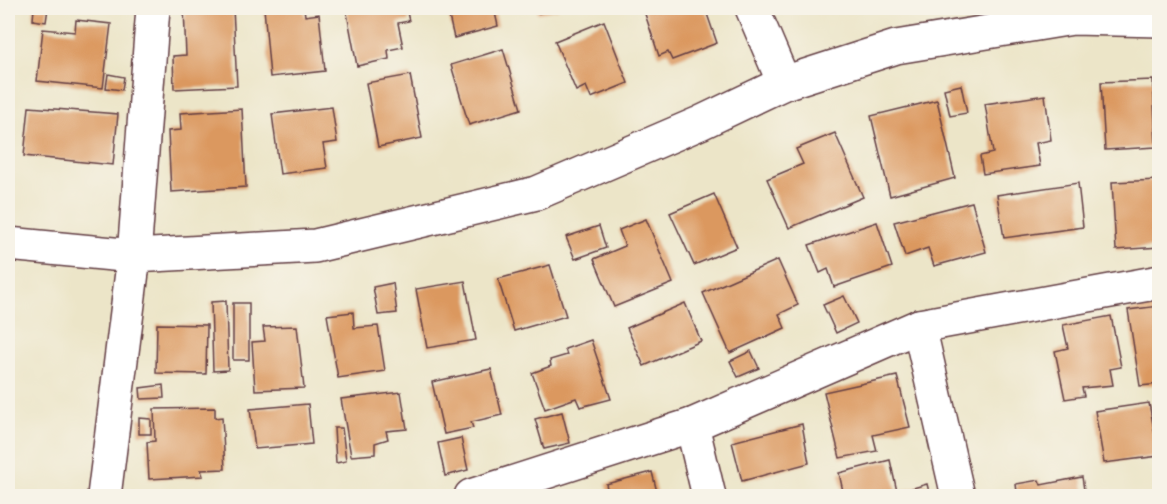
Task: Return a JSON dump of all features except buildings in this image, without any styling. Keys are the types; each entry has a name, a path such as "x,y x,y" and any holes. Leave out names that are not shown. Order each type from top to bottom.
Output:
{"street":[{"path":"104,496 134,256 153,8"},
{"path":"752,8 784,83"},
{"path":"8,244 134,256 315,246 537,193 700,123 784,83 896,47 1073,18 1160,20"},
{"path":"471,496 692,425 919,326 1160,282"},
{"path":"919,326 958,496"},
{"path":"692,425 710,496"}]}
